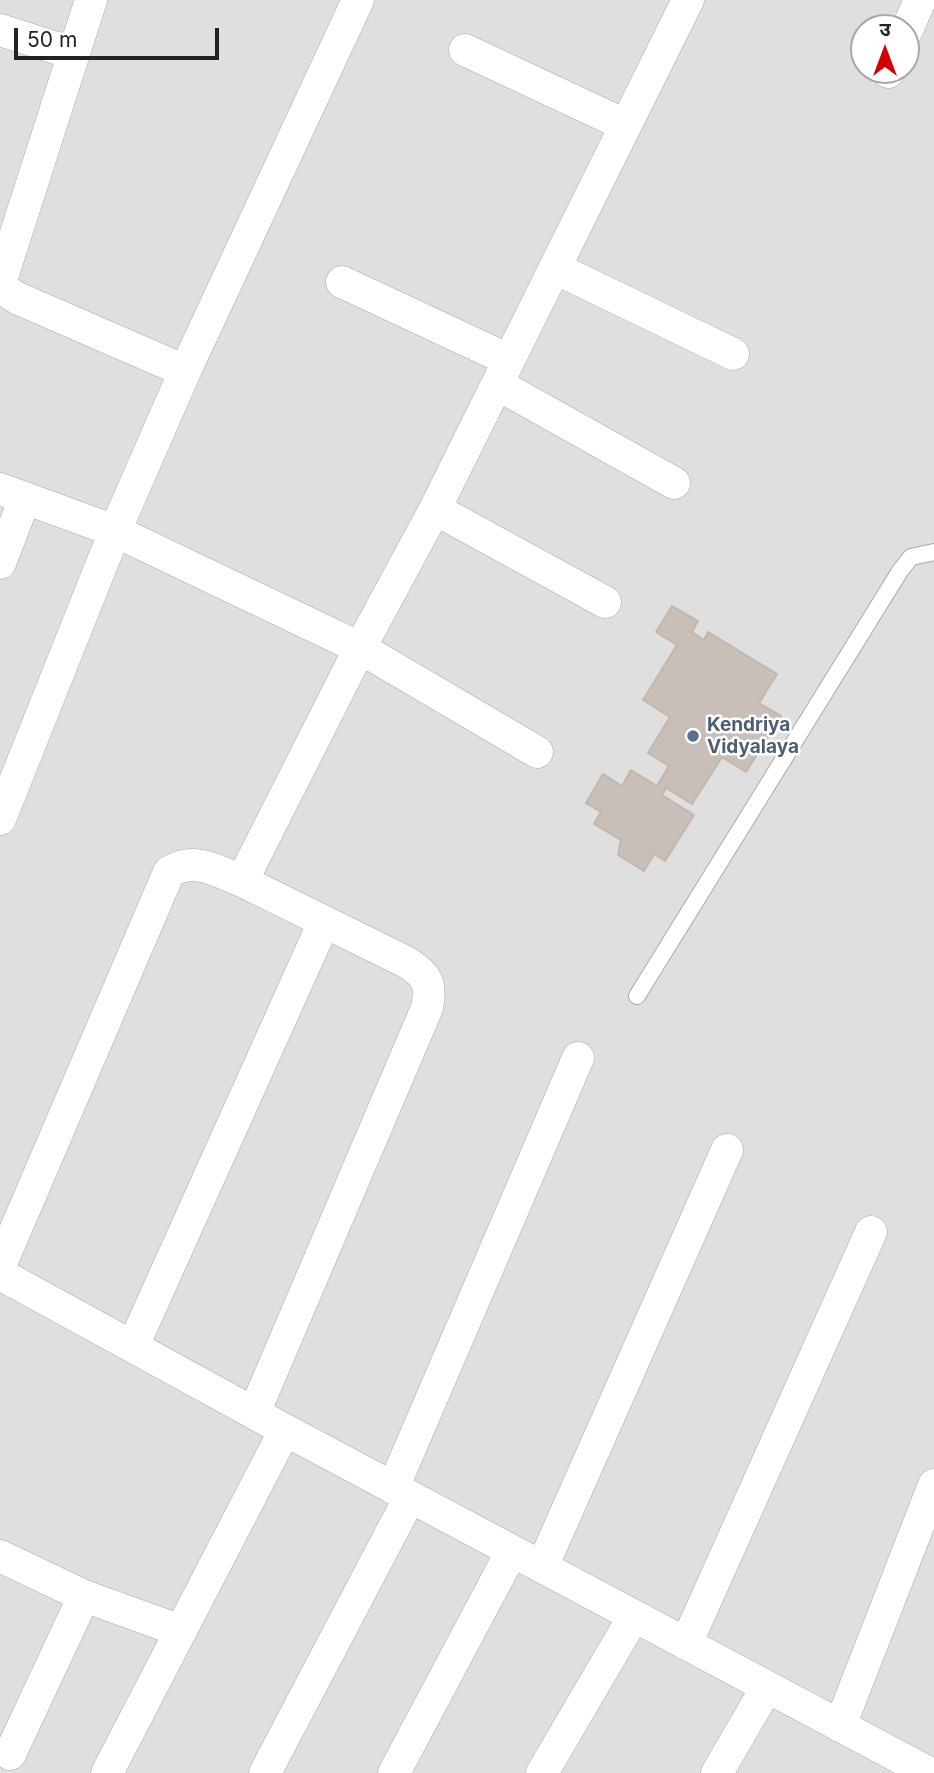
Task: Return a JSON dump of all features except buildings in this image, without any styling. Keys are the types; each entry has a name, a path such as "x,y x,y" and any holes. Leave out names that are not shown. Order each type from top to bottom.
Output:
{"street":[{"path":"91,0 1,280 5,290 17,298 185,371"},
{"path":"0,819 115,531 185,371 358,0"},
{"path":"242,881 360,648 435,509 688,0"},
{"path":"0,30 72,53"},
{"path":"465,50 625,125"},
{"path":"555,268 733,354"},
{"path":"342,282 503,372 674,483"},
{"path":"0,563 13,493 115,531 360,648 537,752"},
{"path":"435,509 605,602"},
{"path":"0,1266 169,872 181,864 199,863 242,881 406,962 424,973 431,987 428,1008 254,1413"},
{"path":"133,1346 324,922"},
{"path":"265,1773 401,1492 578,1058"},
{"path":"542,1567 727,1150"},
{"path":"686,1644 871,1232"},
{"path":"0,1274 285,1430 929,1773"},
{"path":"107,1773 285,1430"},
{"path":"840,1726 934,1485"},
{"path":"394,1773 512,1551"},
{"path":"0,1556 84,1597 181,1631"},
{"path":"10,1754 84,1597"},
{"path":"542,1773 634,1616"},
{"path":"717,1773 767,1687"}],"lane":[{"path":"636,996 900,571 911,557 934,552"}],"shaded area":[{"path":"0,0 934,0 934,1773 0,1773"}],"place":[{"name":"Kendriya Vidyalaya","path":"693,736"}]}
